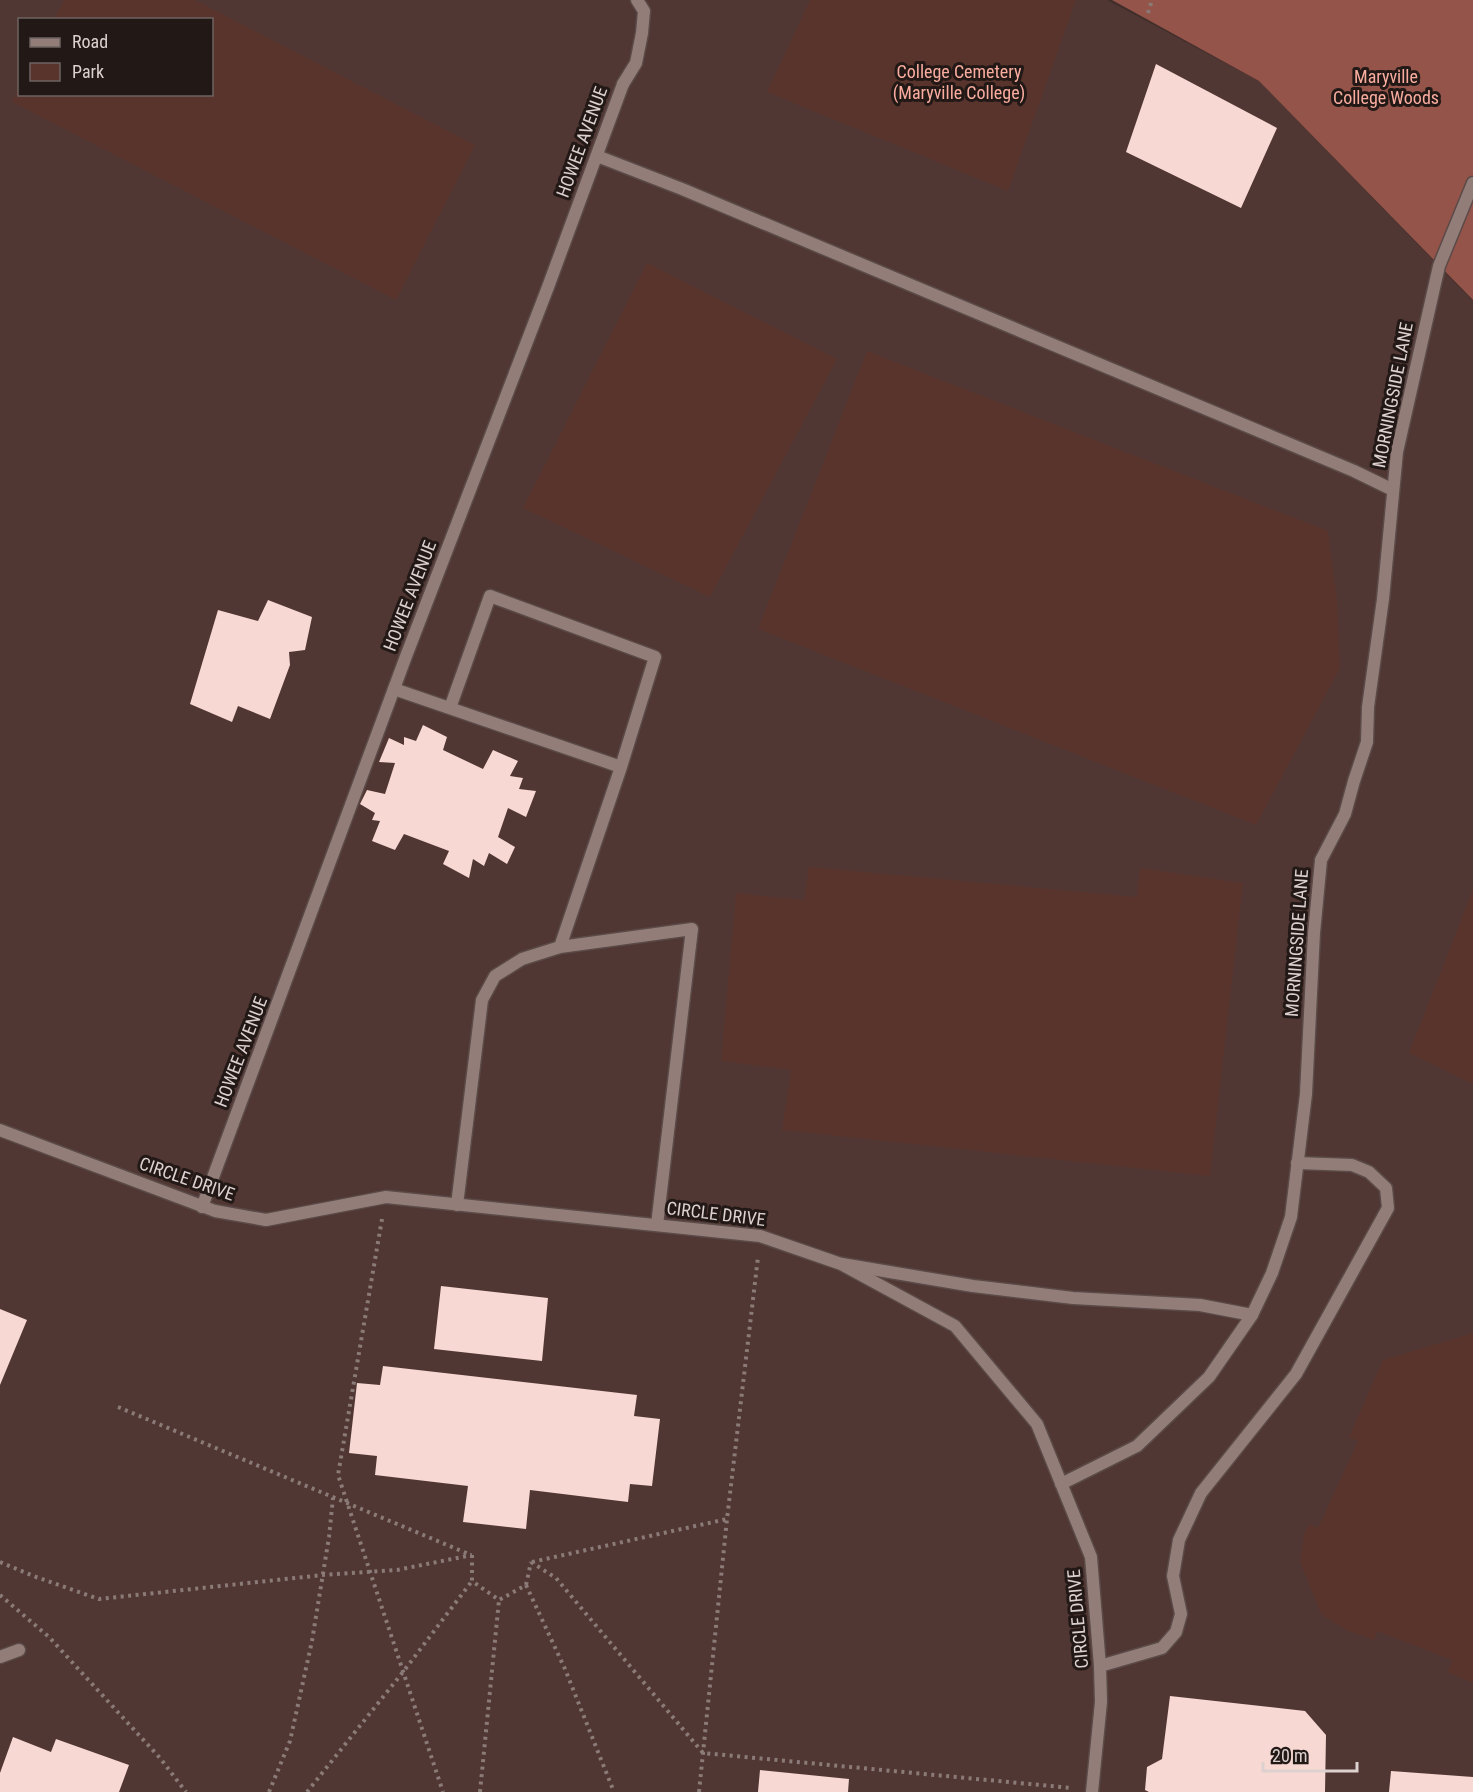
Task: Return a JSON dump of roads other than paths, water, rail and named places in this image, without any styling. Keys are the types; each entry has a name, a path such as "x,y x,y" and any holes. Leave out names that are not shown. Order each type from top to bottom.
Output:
{"street":[{"name":"HOWEE AVENUE","path":"202,1207 394,689 623,84 636,63 644,11 638,0"},
{"path":"597,156 693,193 1354,471 1393,490"},
{"name":"MORNINGSIDE LANE","path":"1061,1484 1137,1446 1209,1377 1252,1316 1272,1273 1291,1217 1306,1094 1314,933 1321,860 1345,814 1367,742 1368,706 1381,610 1396,452 1439,266 1473,183"},
{"path":"450,708 490,596 655,657 621,767 560,947"},
{"path":"394,689 621,767"},
{"path":"456,1205 482,1000 495,976 522,959 560,947 692,929 657,1225"},
{"name":"CIRCLE DRIVE","path":"0,1130 202,1207 266,1220 386,1197 760,1236 841,1264 955,1326 1037,1424 1091,1557 1101,1702 1092,1791"},
{"path":"1100,1666 1162,1648 1176,1632 1181,1614 1173,1576 1179,1540 1201,1493 1296,1374 1388,1208 1386,1188 1369,1172 1352,1166 1298,1163"},
{"path":"841,1264 973,1286 1073,1298 1200,1305 1252,1316"},
{"path":"0,1657 19,1650"}],"park label":[{"name":"College Cemetery (Maryville College)","path":"959,82"},
{"name":"Maryville College Woods","path":"1386,88"}]}
